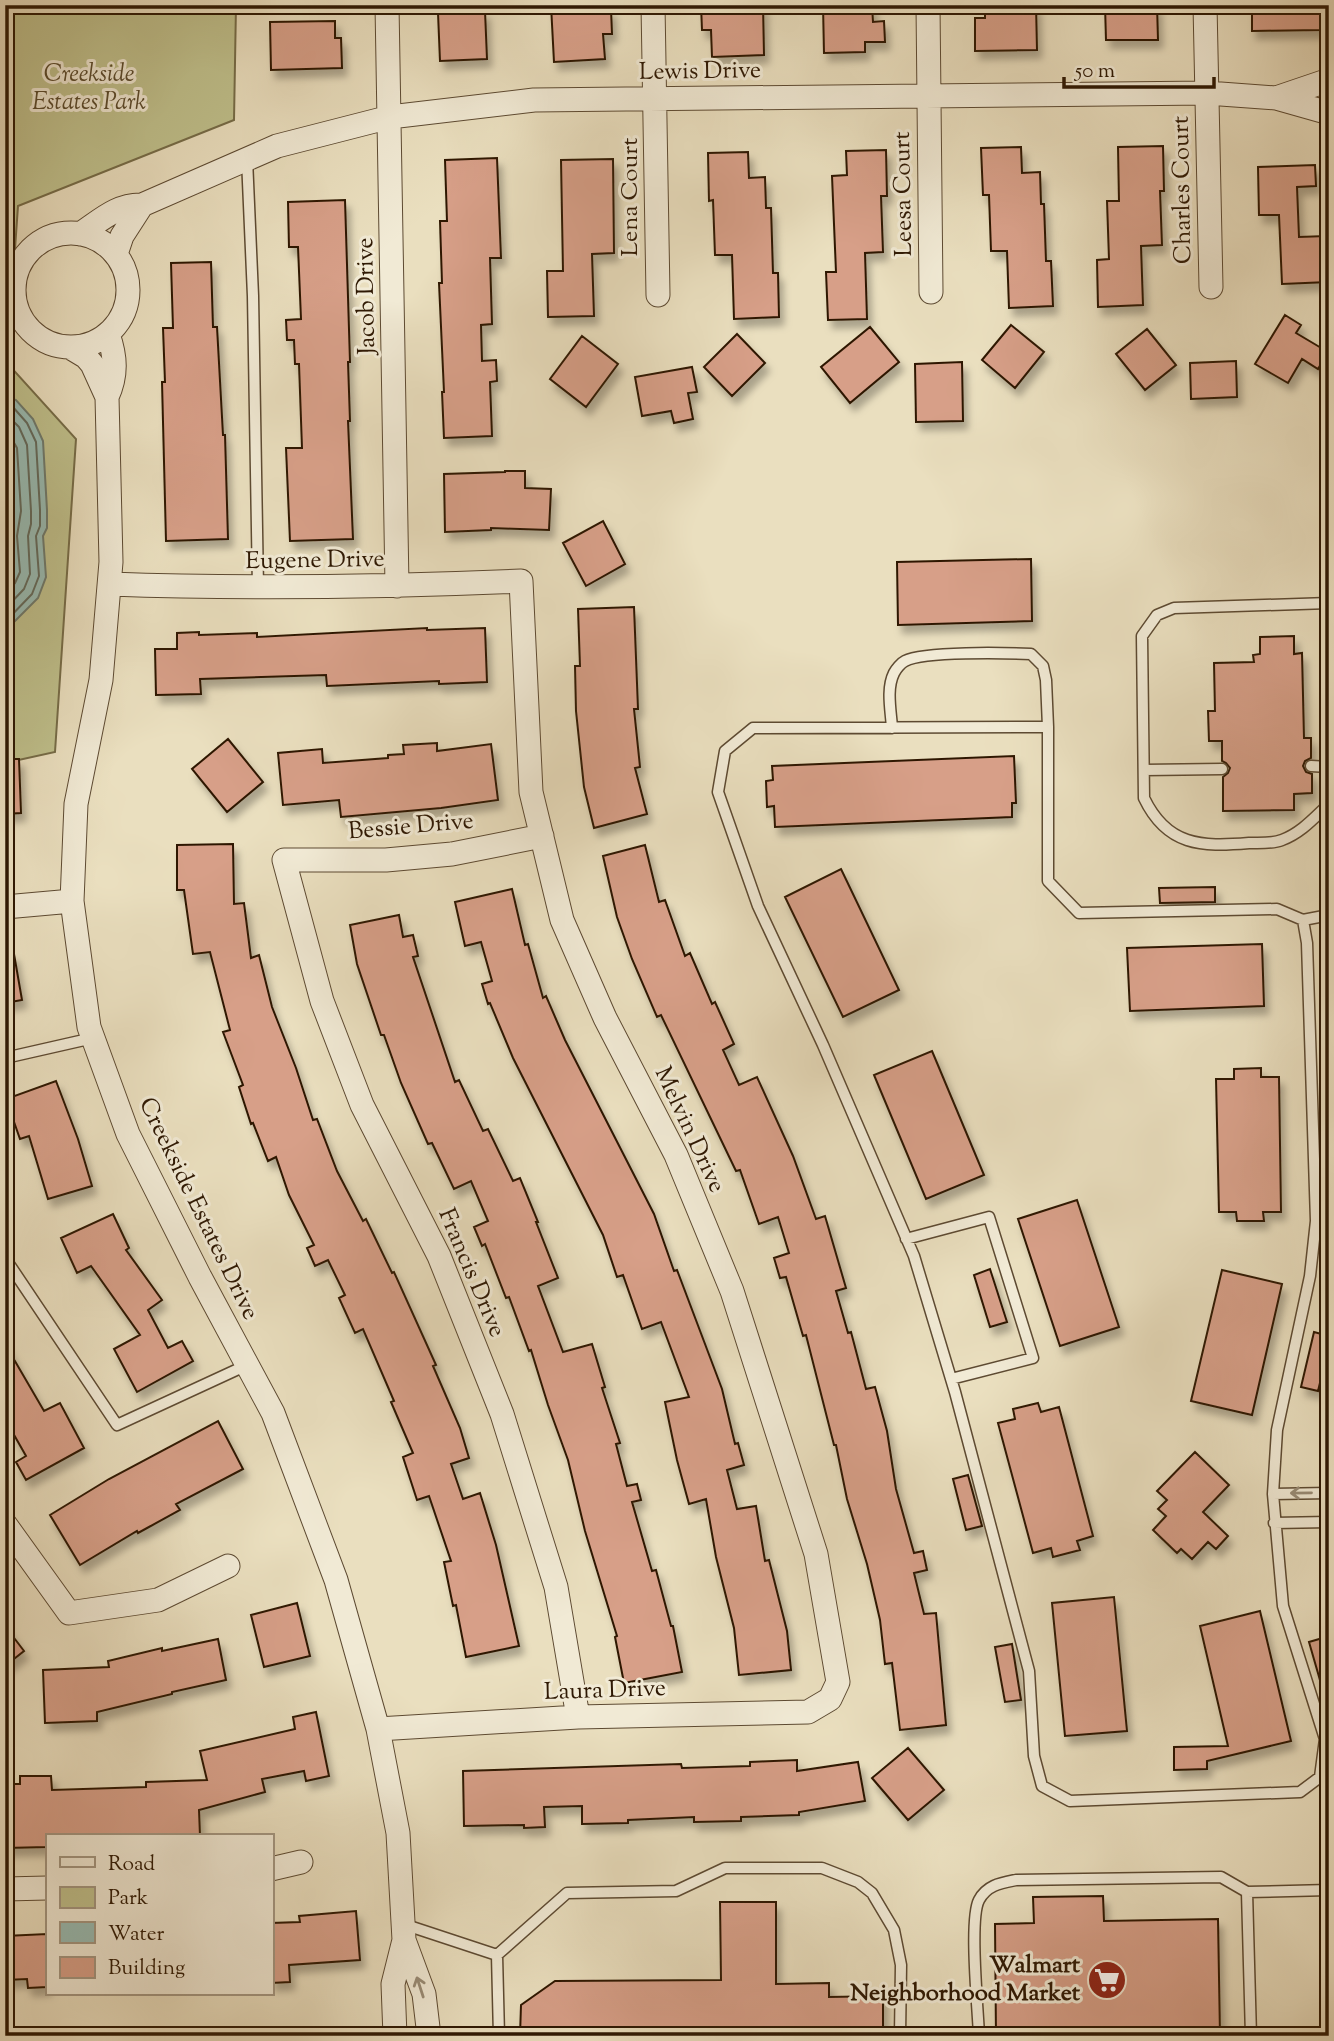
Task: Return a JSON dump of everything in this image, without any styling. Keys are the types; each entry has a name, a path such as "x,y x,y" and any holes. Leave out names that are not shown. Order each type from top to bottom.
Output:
{"street":[{"name":"Jacob Drive","path":"387,5 397,586"},
{"name":"Lena Court","path":"653,5 658,295"},
{"name":"Leesa Court","path":"928,5 931,292"},
{"name":"Charles Court","path":"1205,5 1211,287"},
{"name":"Lewis Drive","path":"1276,98 1329,80"},
{"name":"Lewis Drive","path":"80,234 116,210 130,205 142,205 277,146 390,117 534,100 1207,93 1276,98 1329,113"},
{"path":"116,254 122,236 142,205"},
{"path":"66,232 80,234 102,241 116,254 128,280 128,296 122,316 108,334 90,344 71,348 48,343 31,331 12,310 15,291 12,271 39,242 66,232"},
{"name":"Creekside Estates Drive","path":"107,397 114,382 115,370 108,334"},
{"name":"Creekside Estates Drive","path":"71,348 92,364 107,397 110,584 100,680 76,804 72,901 89,1027 128,1135 273,1413 336,1580 378,1729 398,1833 403,1932 393,1984 395,2036"},
{"name":"Eugene Drive","path":"110,584 258,588 520,581"},
{"name":"Melvin Drive","path":"520,581 531,792 562,920 605,1018 676,1155 732,1292 816,1554 838,1682 830,1699"},
{"name":"Bessie Drive","path":"284,860 386,860 452,855 542,836"},
{"name":"Francis Drive","path":"284,860 322,1001 362,1105 439,1256 502,1414 556,1587 578,1717"},
{"path":"5,907 72,901"},
{"path":"5,1524 69,1613 158,1600 228,1566"},
{"name":"Laura Drive","path":"378,1729 578,1717 808,1712 830,1699"},
{"path":"273,1869 301,1862"},
{"path":"5,1889 46,1888"},
{"name":"Creekside Estates Drive","path":"403,1932 424,1994 429,2036"}],"lane":[{"path":"247,159 253,296 258,588"},
{"path":"1329,603 1174,608 1157,615 1142,636 1144,798 1153,815 1173,833 1194,843 1227,845 1280,841 1305,828 1329,804"},
{"path":"892,728 890,689 894,673 903,662 919,656 1031,654 1043,666 1046,680 1048,881 1079,913 1277,909 1303,920 1329,915"},
{"path":"1048,727 753,728 725,751 718,792 758,906 823,1045 914,1256 951,1379 1030,1671 1034,1756 1042,1786 1070,1801 1300,1792 1320,1777 1325,1739 1283,1606 1273,1494 1276,1430 1310,1276 1316,1221 1307,943 1303,920"},
{"path":"1311,766 1329,768"},
{"path":"1144,770 1222,769"},
{"path":"5,1058 93,1038"},
{"path":"906,1239 989,1217 1032,1358 951,1379"},
{"path":"5,1258 117,1424 247,1365"},
{"path":"1273,1494 1329,1493"},
{"path":"1274,1523 1329,1522"},
{"path":"499,2036 497,1955 567,1893 677,1891 725,1868 822,1868 858,1882 872,1893 894,1930 901,1965 900,2036"},
{"path":"979,2036 975,1924 979,1900 991,1886 1016,1880 1221,1877 1247,1892 1329,1890"},
{"path":"1247,1892 1251,2036"},
{"path":"403,1932 497,1955"}],"green space":[{"name":"Creekside Estates Park","path":"5,5 236,5 234,120 18,206 7,363 76,439 55,752 5,763"}],"water":[{"path":"5,396 16,400 33,419 43,441 47,528 43,536 46,577 38,598 5,631"}],"building":[{"path":"551,5 575,5 575,11 611,9 612,34 603,34 605,59 554,62"},
{"path":"701,5 763,5 764,55 712,57 711,30 702,30"},
{"path":"823,5 872,5 873,22 884,21 885,42 865,42 865,52 824,53"},
{"path":"985,5 1036,5 1037,50 975,51 975,18 985,18"},
{"path":"1105,5 1157,5 1158,40 1106,40"},
{"path":"1252,5 1321,5 1321,30 1252,31"},
{"path":"485,11 487,59 440,61 438,13"},
{"path":"335,21 335,38 341,38 342,68 271,70 270,22"},
{"path":"1163,146 1164,191 1160,191 1162,245 1141,246 1143,305 1098,307 1097,260 1109,259 1107,201 1119,201 1118,147"},
{"path":"1021,147 1022,173 1040,172 1046,261 1051,261 1053,306 1009,308 1007,251 991,251 989,195 983,195 981,148"},
{"path":"886,150 887,196 881,196 883,252 865,253 867,319 828,320 826,272 836,272 832,176 847,175 846,151"},
{"path":"748,152 749,178 765,177 766,208 771,208 773,273 778,273 779,317 734,319 732,255 715,255 713,200 709,201 708,153"},
{"path":"497,158 501,258 490,258 492,324 481,325 482,361 496,360 497,381 490,382 492,436 444,438 439,283 442,283 440,221 447,221 445,160"},
{"path":"613,159 614,253 592,254 594,316 548,317 547,271 563,271 561,160"},
{"path":"1315,165 1316,186 1297,187 1299,237 1326,236 1328,282 1282,284 1279,215 1259,215 1258,167"},
{"path":"345,200 350,362 348,421 353,539 290,541 286,448 302,448 299,364 295,364 294,340 287,340 286,320 301,319 298,247 289,247 288,202"},
{"path":"211,262 213,327 217,327 225,435 228,539 166,541 162,382 165,382 163,328 173,328 171,263"},
{"path":"1285,315 1301,325 1296,333 1328,352 1318,369 1302,359 1288,383 1255,364"},
{"path":"1011,325 1044,352 1015,388 982,360"},
{"path":"870,327 899,362 850,403 821,367"},
{"path":"1147,329 1176,365 1145,390 1116,354"},
{"path":"737,334 765,363 732,396 704,367"},
{"path":"582,336 618,364 586,407 550,379"},
{"path":"1236,361 1237,397 1191,399 1190,363"},
{"path":"962,362 963,421 916,422 915,364"},
{"path":"692,367 697,392 688,393 693,419 674,423 671,411 642,416 635,377"},
{"path":"525,471 525,488 551,489 549,530 491,528 445,532 444,474"},
{"path":"603,521 625,564 586,586 563,543"},
{"path":"1031,559 1032,621 898,625 897,562"},
{"path":"634,607 638,709 634,709 640,767 635,768 647,814 594,828 584,787 576,711 575,666 580,666 578,609"},
{"path":"427,628 485,628 487,682 439,684 439,681 327,686 326,675 200,679 201,694 156,695 155,649 177,649 177,633 257,633 257,637"},
{"path":"1294,636 1294,654 1302,653 1304,738 1311,738 1311,758 1305,761 1303,766 1306,772 1312,774 1312,793 1294,794 1294,810 1223,811 1223,777 1230,768 1222,761 1222,741 1209,741 1208,711 1215,711 1214,663 1254,662 1253,655 1260,654 1260,637"},
{"path":"228,739 263,782 227,812 192,769"},
{"path":"437,743 437,751 491,744 498,800 341,817 339,800 283,805 278,753 322,749 323,763 388,758 388,755 404,754 403,745"},
{"path":"1014,756 1016,803 1012,803 1012,817 775,827 774,806 767,807 766,781 773,780 772,766"},
{"path":"5,759 19,759 21,813 5,814"},
{"path":"233,844 234,904 244,903 251,958 259,955 272,1007 313,1120 317,1119 337,1171 363,1221 366,1219 392,1273 394,1272 436,1365 433,1366 460,1428 469,1458 451,1464 463,1499 480,1493 496,1545 519,1646 466,1657 444,1562 451,1561 429,1496 417,1500 403,1457 413,1453 391,1402 394,1401 363,1329 355,1333 339,1298 345,1295 328,1260 315,1266 307,1248 314,1245 289,1195 276,1157 268,1161 253,1123 251,1124 239,1087 243,1085 223,1032 230,1030 210,952 193,954 184,890 177,890 177,845"},
{"path":"645,845 659,902 665,900 685,956 690,953 712,1004 715,1002 734,1044 723,1050 739,1085 757,1077 793,1156 816,1219 825,1216 846,1288 836,1291 848,1333 851,1332 866,1389 875,1387 887,1431 896,1489 914,1553 923,1551 927,1570 914,1573 924,1614 936,1613 946,1725 900,1730 892,1663 885,1664 880,1620 867,1564 847,1499 836,1445 806,1335 803,1336 786,1277 780,1278 774,1258 789,1253 778,1217 759,1224 740,1170 736,1171 661,1015 657,1017 617,917 603,856"},
{"path":"841,869 899,990 843,1017 785,897"},
{"path":"1215,887 1215,902 1160,903 1159,888"},
{"path":"512,889 525,945 528,944 543,998 546,996 565,1040 654,1214 722,1389 735,1444 738,1443 744,1465 727,1470 737,1509 756,1506 765,1561 769,1560 787,1631 791,1670 739,1675 734,1628 716,1557 706,1499 689,1504 677,1460 665,1402 689,1397 661,1322 642,1329 623,1275 617,1277 603,1235 513,1058 490,1003 488,1004 482,984 492,981 481,942 465,946 455,902"},
{"path":"399,915 403,937 413,935 418,956 413,957 455,1082 459,1080 483,1131 488,1129 513,1181 520,1178 538,1222 558,1278 538,1286 563,1352 592,1344 605,1387 602,1388 620,1443 616,1444 627,1486 637,1484 641,1500 632,1502 652,1571 656,1570 673,1626 682,1672 624,1683 615,1637 617,1636 585,1531 568,1460 531,1350 529,1351 485,1244 482,1246 474,1227 488,1221 471,1181 454,1189 432,1143 428,1144 401,1083 384,1035 381,1035 357,964 350,925"},
{"path":"1262,944 1264,1006 1130,1011 1127,948"},
{"path":"5,954 14,954 22,1000 5,1003"},
{"path":"932,1051 984,1175 926,1199 874,1075"},
{"path":"1261,1068 1261,1077 1279,1077 1281,1212 1263,1212 1264,1221 1237,1221 1236,1212 1219,1212 1216,1079 1234,1079 1234,1069"},
{"path":"56,1081 92,1186 48,1199 29,1136 20,1139 6,1099"},
{"path":"1077,1200 1119,1327 1060,1346 1018,1219"},
{"path":"113,1214 129,1248 126,1250 162,1300 148,1310 168,1348 182,1341 193,1361 137,1392 114,1349 140,1335 91,1266 77,1273 61,1238"},
{"path":"990,1269 1007,1322 990,1327 974,1275"},
{"path":"1222,1270 1282,1284 1252,1415 1191,1401"},
{"path":"1314,1332 1329,1336 1318,1391 1301,1387"},
{"path":"5,1344 44,1411 60,1403 84,1448 26,1480 16,1462 26,1456 5,1419"},
{"path":"1038,1403 1041,1412 1059,1407 1093,1536 1077,1541 1080,1550 1053,1557 1051,1548 1033,1553 998,1423 1015,1419 1013,1409"},
{"path":"218,1421 243,1469 176,1504 180,1510 138,1533 137,1531 80,1565 50,1515 109,1479"},
{"path":"1195,1452 1229,1485 1203,1512 1228,1536 1216,1549 1208,1542 1192,1559 1181,1549 1177,1553 1153,1530 1166,1516 1158,1509 1167,1500 1157,1491"},
{"path":"968,1475 982,1526 966,1530 953,1479"},
{"path":"1114,1597 1127,1731 1065,1736 1052,1603"},
{"path":"297,1603 310,1656 264,1667 251,1615"},
{"path":"1260,1611 1291,1741 1207,1761 1207,1769 1174,1770 1174,1747 1228,1746 1200,1626"},
{"path":"5,1626 24,1651 5,1666"},
{"path":"1326,1637 1329,1646 1329,1693 1324,1694 1309,1642"},
{"path":"218,1639 226,1680 97,1712 97,1721 45,1723 43,1670 109,1667 108,1661 162,1648 162,1651"},
{"path":"1012,1644 1021,1700 1005,1702 995,1647"},
{"path":"316,1712 329,1776 306,1781 304,1771 262,1779 265,1792 199,1810 200,1834 46,1834 46,1847 5,1848 5,1784 20,1784 20,1776 51,1776 52,1790 146,1787 146,1782 207,1780 200,1751 295,1729 293,1717"},
{"path":"908,1748 944,1790 908,1820 872,1778"},
{"path":"797,1760 797,1771 858,1762 865,1801 799,1812 799,1815 741,1817 741,1821 694,1822 694,1817 582,1824 582,1806 544,1807 545,1827 464,1826 463,1771 681,1764 682,1768 750,1766 750,1762"},
{"name":"Walmart Neighborhood Market","path":"1103,1896 1104,1921 1218,1919 1220,2036 996,2036 995,1924 1034,1923 1033,1897"},
{"path":"720,1902 776,1902 776,1984 829,1983 829,1997 883,1996 883,2028 829,2028 829,2036 520,2036 521,2005 555,1981 721,1980"},
{"path":"356,1911 360,1960 289,1965 290,1982 273,1983 273,1923 300,1922 299,1916"},
{"path":"46,1934 46,1987 28,1988 27,1979 5,1980 5,1936"}],"place":[{"name":"Walmart Neighborhood Market","path":"1107,1980"}]}
